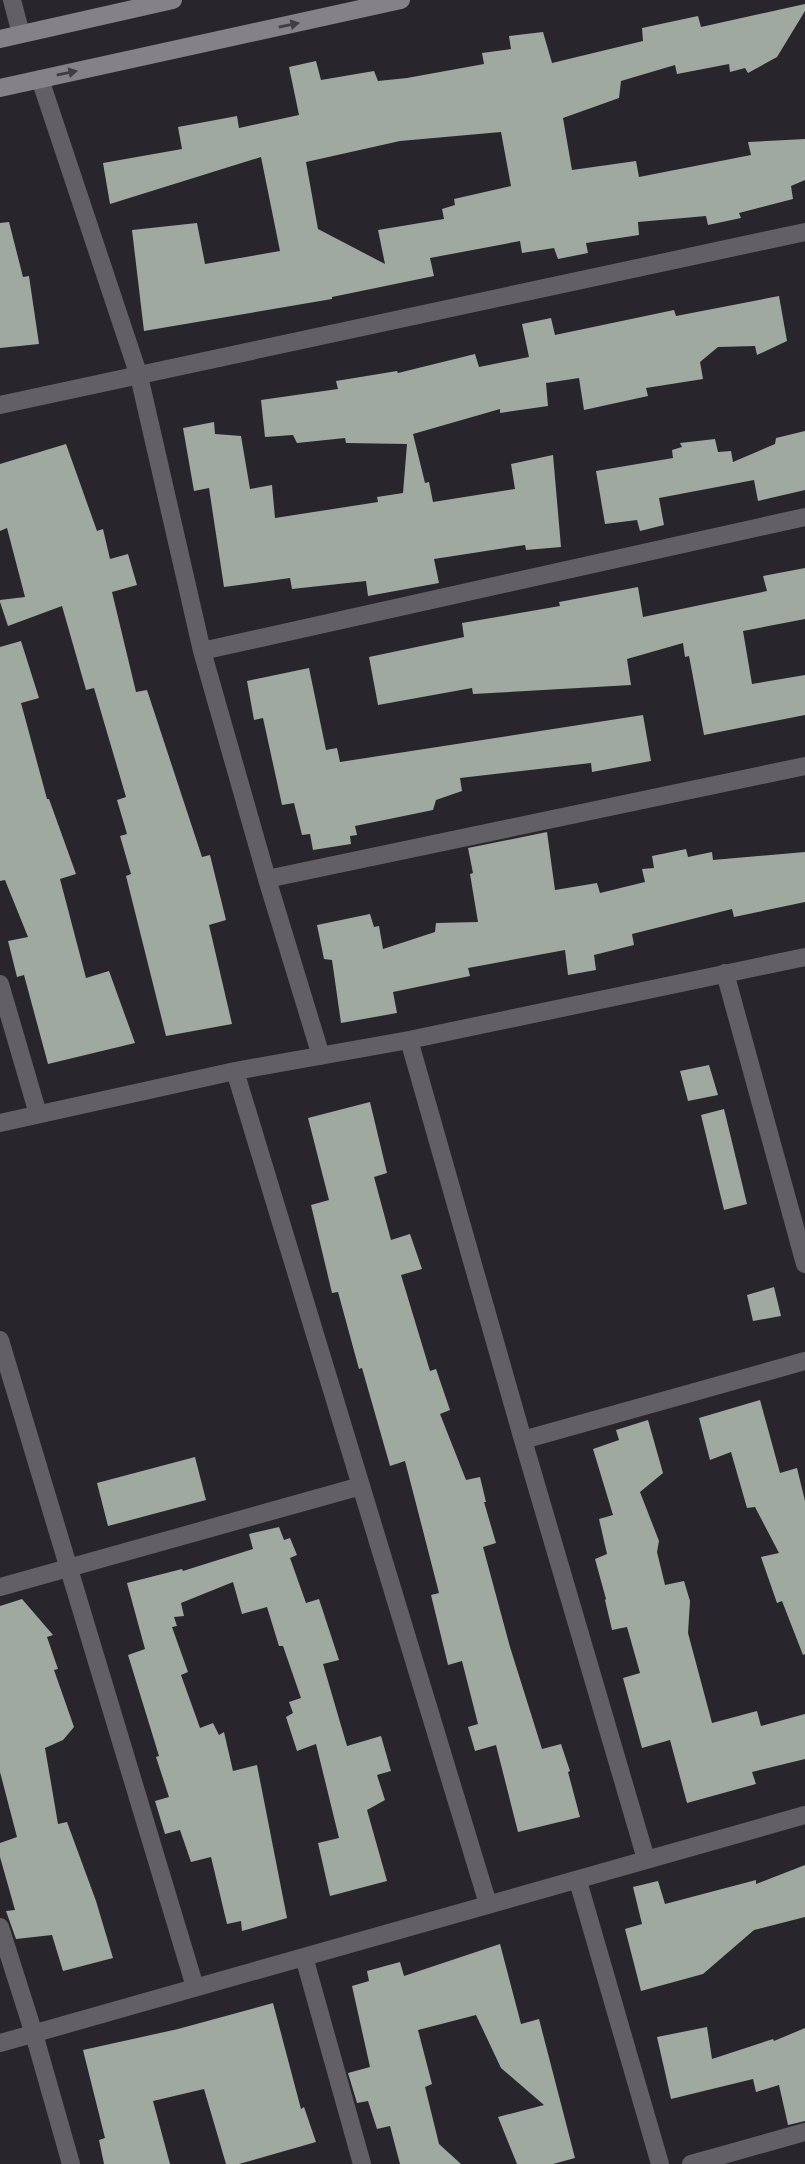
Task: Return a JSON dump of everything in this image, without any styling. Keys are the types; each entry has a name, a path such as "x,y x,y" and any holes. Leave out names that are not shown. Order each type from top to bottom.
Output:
{"main road":[{"path":"0,38 173,0"},
{"path":"0,88 401,0"}],"street":[{"path":"12,0 20,34"},
{"path":"40,79 139,376 202,650 321,1056"},
{"path":"0,405 805,232"},
{"path":"202,650 805,517"},
{"path":"267,879 805,766"},
{"path":"0,1123 235,1071 410,1040 805,957"},
{"path":"724,973 805,1264"},
{"path":"0,984 38,1114"},
{"path":"410,1040 523,1440 646,1859"},
{"path":"235,1071 488,1904"},
{"path":"0,1340 195,1987"},
{"path":"523,1440 805,1361"},
{"path":"0,1587 361,1486"},
{"path":"0,2043 805,1815"},
{"path":"578,1881 660,2164"},
{"path":"0,1927 71,2164"},
{"path":"304,1957 362,2164"},
{"path":"691,2164 805,2132"}],"building":[{"path":"805,4 805,11 777,57 748,73 745,68 730,72 729,64 677,74 675,65 621,81 619,98 563,118 572,170 636,161 639,177 751,155 748,142 805,139 805,180 791,186 793,199 739,213 741,218 708,225 706,216 638,222 639,235 586,243 588,253 558,259 554,248 522,253 520,241 430,258 434,276 332,299 144,331 132,230 197,223 205,264 280,251 261,157 110,204 103,163 182,149 178,127 237,116 239,128 299,115 289,67 316,61 321,80 374,71 378,81 484,64 482,53 511,49 509,36 543,32 552,63 643,41 642,28 698,16 701,27","holes":["501,132 511,186 454,199 455,205 442,209 444,219 378,230 385,264 318,229 306,162 400,141"]},
{"path":"9,222 23,277 29,276 39,344 0,348 0,223"},
{"path":"779,296 787,341 757,355 755,346 718,347 700,362 703,379 646,388 648,396 584,410 579,378 546,383 548,406 500,413 500,409 413,434 425,483 429,482 433,502 515,489 511,464 553,455 561,547 526,550 525,545 434,559 439,583 368,596 366,581 292,589 290,578 224,587 209,488 194,491 183,428 214,422 215,434 241,436 250,489 272,485 275,518 378,502 377,497 403,493 407,444 346,443 345,438 297,443 293,435 265,437 261,400 338,389 336,381 397,371 398,373 475,354 479,367 529,357 522,324 551,318 555,335 674,310 676,316"},
{"path":"805,431 805,490 758,501 754,480 659,498 664,525 640,531 637,520 605,524 596,471 673,458 672,450 682,447 680,443 715,439 718,452 731,451 733,462 775,444 776,438"},
{"path":"66,444 97,531 103,529 110,559 128,554 137,585 112,592 136,692 147,690 202,857 210,855 226,920 209,925 232,1024 166,1036 126,876 131,874 120,836 127,834 117,800 126,797 94,688 86,690 62,606 8,626 0,602 25,597 7,528 0,531 0,464"},
{"path":"805,568 805,619 743,631 752,684 805,675 805,715 704,735 689,656 685,657 683,643 627,659 631,685 473,694 472,688 378,705 369,657 464,637 462,623 560,606 559,602 638,587 643,617 767,591 763,576"},
{"path":"21,641 39,698 21,703 47,799 76,874 60,879 86,978 109,971 135,1043 48,1064 24,975 17,977 8,941 28,937 5,880 0,881 0,647"},
{"path":"309,668 326,750 337,748 340,762 643,715 651,761 592,772 591,763 460,778 462,791 436,800 433,810 355,826 357,835 350,836 351,844 313,850 310,834 302,835 294,803 282,805 263,718 254,720 247,681"},
{"path":"547,832 555,890 597,883 600,893 645,882 642,869 654,868 652,856 686,849 688,857 712,852 713,860 805,852 805,902 734,917 732,909 632,934 634,945 594,955 596,970 568,975 565,950 468,968 470,976 393,992 397,1013 341,1023 332,960 324,959 317,925 370,914 374,927 379,926 383,949 435,932 436,923 478,922 468,848"},
{"path":"709,1065 718,1095 688,1101 680,1071"},
{"path":"370,1102 387,1173 374,1177 391,1240 410,1234 422,1269 401,1275 430,1371 436,1369 450,1410 440,1414 466,1480 480,1477 496,1543 483,1547 510,1647 542,1749 561,1744 580,1817 518,1832 496,1745 475,1751 468,1727 478,1724 462,1661 448,1665 431,1595 439,1593 405,1461 390,1466 338,1292 332,1293 311,1205 329,1200 308,1118"},
{"path":"724,1109 747,1204 724,1210 701,1115"},
{"path":"774,1287 781,1316 753,1321 747,1295"},
{"path":"760,1400 780,1473 797,1468 805,1501 803,1655 782,1601 777,1603 761,1557 779,1553 755,1507 747,1508 731,1452 710,1460 699,1418"},
{"path":"648,1420 663,1473 640,1492 659,1541 657,1552 665,1585 684,1581 690,1601 688,1633 712,1723 757,1711 761,1726 805,1714 805,1759 752,1772 756,1784 687,1803 670,1740 642,1748 623,1678 640,1673 627,1627 612,1630 595,1559 607,1554 599,1519 613,1515 593,1449 619,1440 616,1430"},
{"path":"195,1457 206,1500 108,1526 97,1483"},
{"path":"279,1527 284,1540 290,1538 297,1555 290,1558 306,1603 319,1599 339,1660 323,1664 347,1746 381,1736 391,1771 377,1775 385,1800 367,1810 387,1881 330,1896 318,1843 339,1838 316,1744 297,1751 286,1717 293,1713 289,1702 301,1698 283,1646 279,1646 267,1607 242,1614 233,1582 181,1603 184,1616 174,1617 177,1626 172,1627 188,1672 181,1675 200,1728 213,1723 219,1735 224,1732 233,1771 257,1765 287,1918 242,1931 241,1921 227,1924 211,1857 191,1862 180,1830 165,1834 155,1801 169,1797 128,1655 145,1649 127,1583 182,1569 183,1571 253,1549 249,1534"},
{"path":"22,1599 53,1635 47,1637 58,1669 54,1670 74,1727 63,1740 45,1748 58,1824 67,1822 96,1901 113,1958 63,1971 52,1935 16,1939 6,1911 15,1910 0,1857 0,1843 17,1837 0,1772 0,1606"},
{"path":"805,1865 805,1917 754,1930 703,1974 641,1991 625,1929 642,1924 633,1887 658,1881 665,1904 756,1880 756,1884"},
{"path":"500,1944 521,2024 539,2019 575,2158 553,2164 517,2164 498,2117 544,2105 501,2068 476,2015 418,2030 432,2084 425,2087 439,2144 461,2164 400,2164 390,2126 377,2129 368,2101 357,2103 348,2073 370,2067 352,1986 369,1981 367,1971 400,1962 404,1976"},
{"path":"273,2003 301,2109 304,2107 316,2142 239,2164 226,2164 204,2089 153,2101 170,2164 104,2164 99,2140 105,2138 83,2050 178,2029"},
{"path":"707,2027 712,2059 773,2039 774,2041 805,2028 805,2121 788,2125 779,2085 756,2092 753,2079 671,2099 657,2037"}]}
